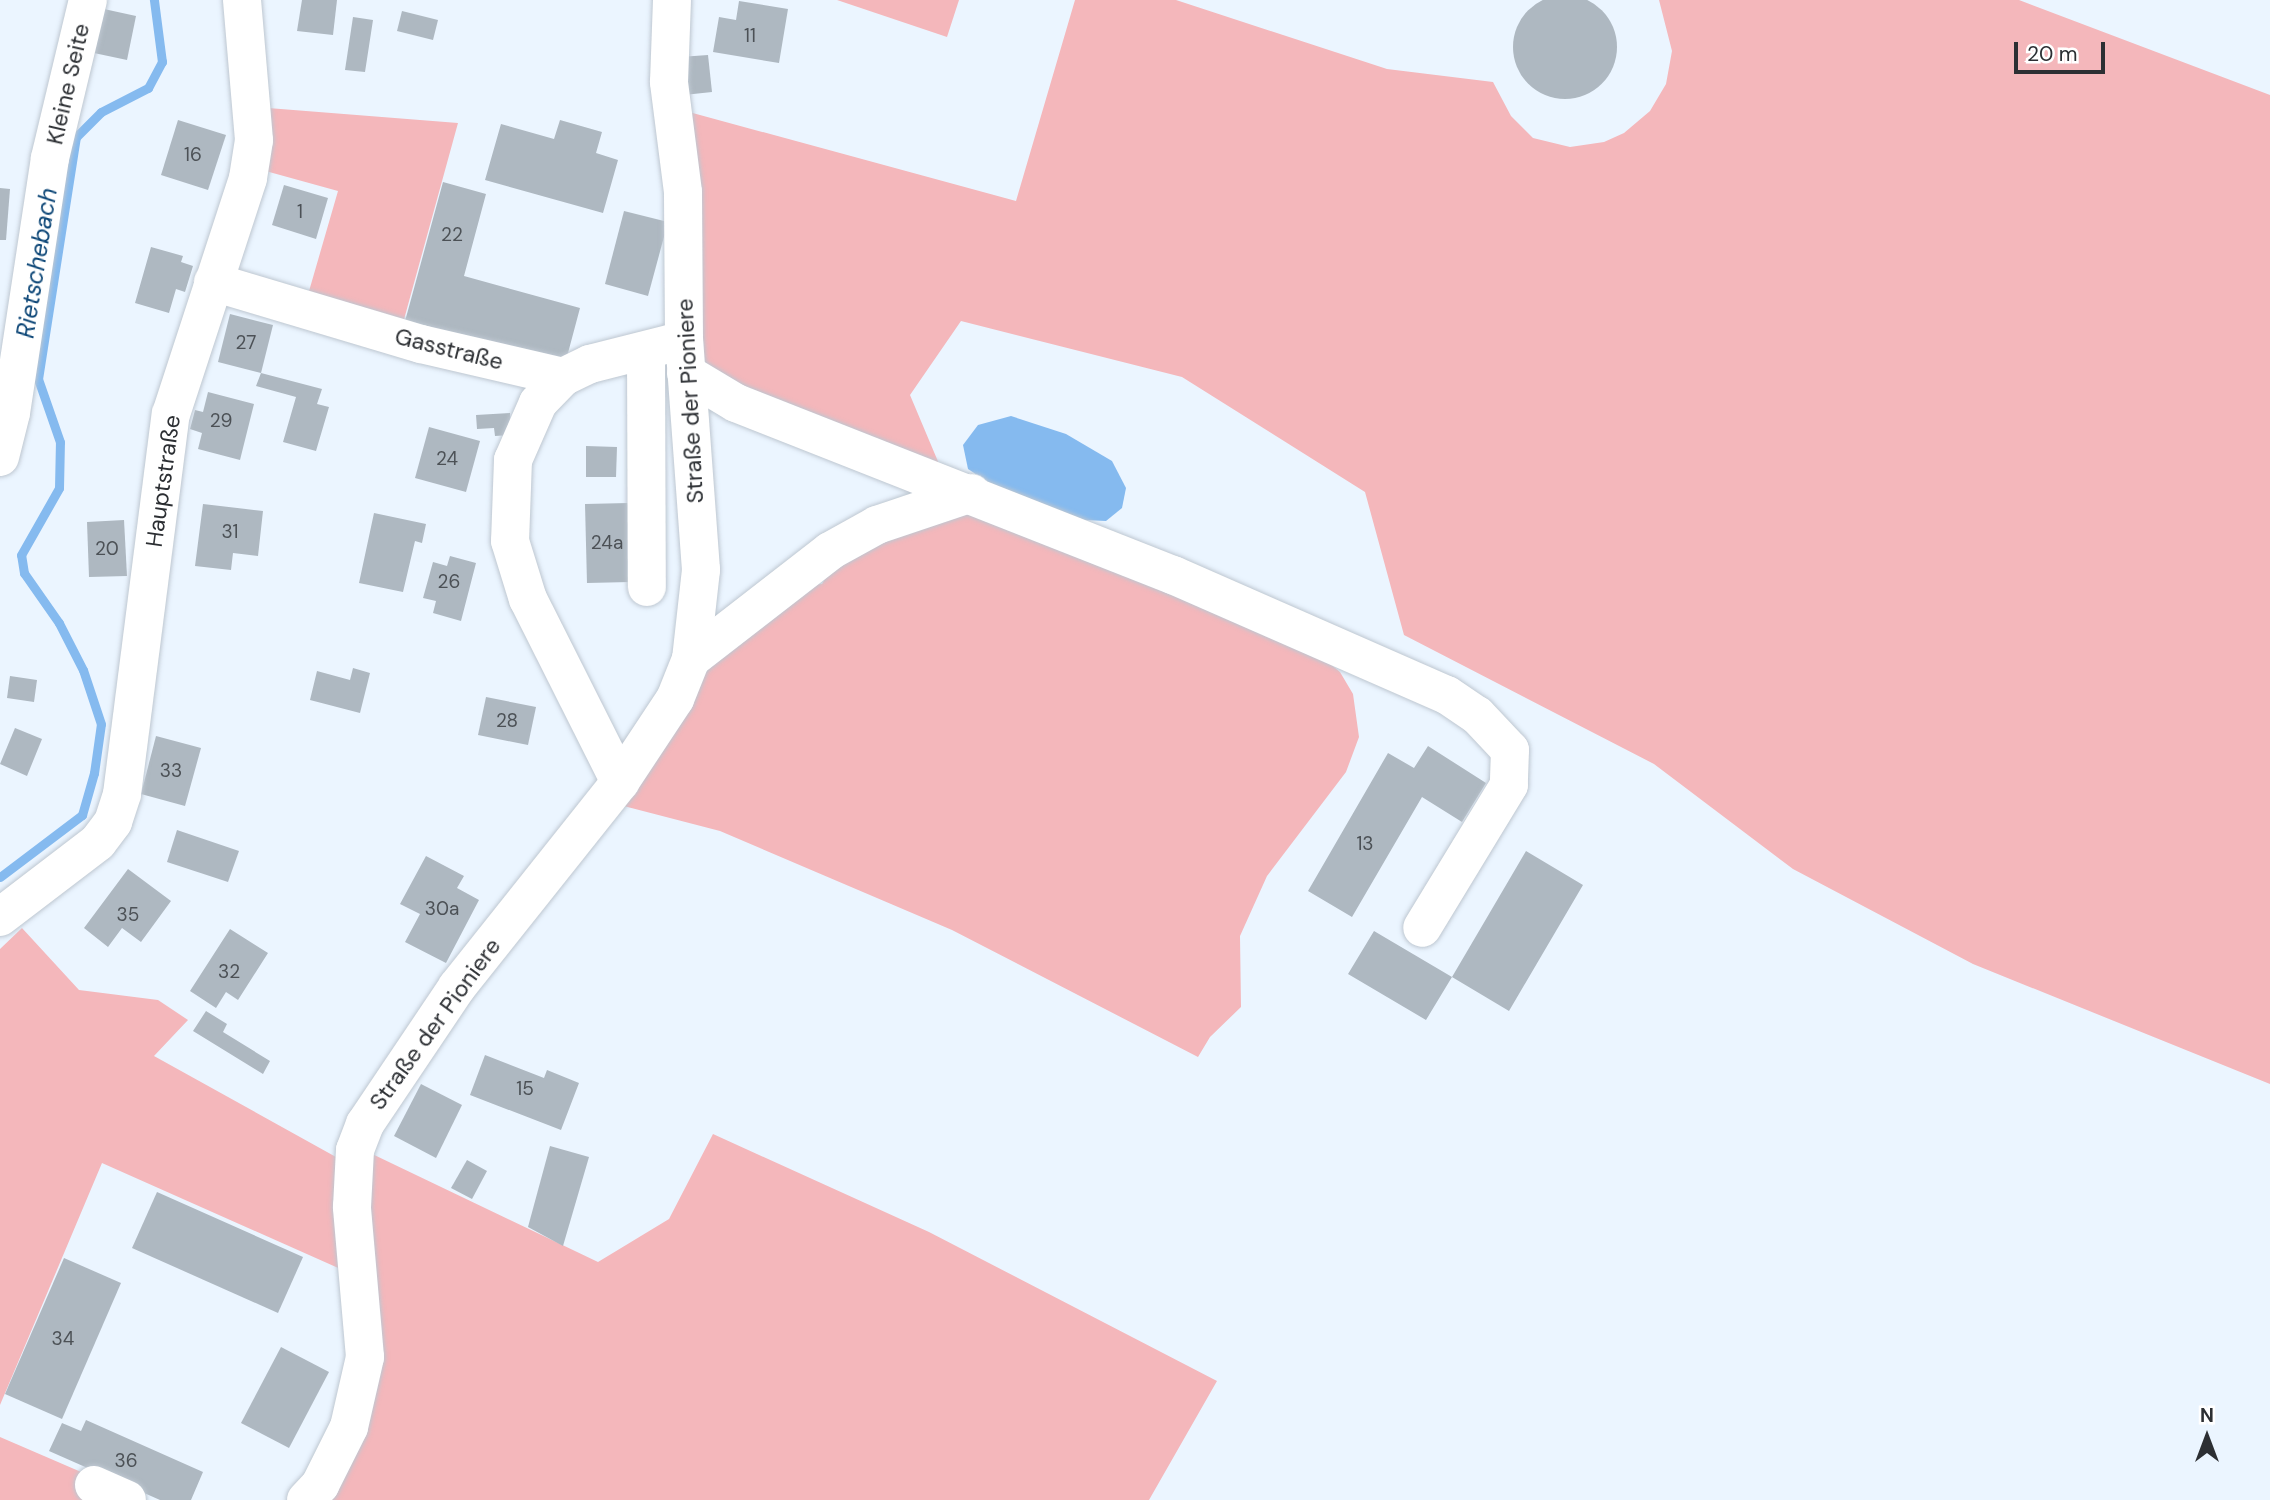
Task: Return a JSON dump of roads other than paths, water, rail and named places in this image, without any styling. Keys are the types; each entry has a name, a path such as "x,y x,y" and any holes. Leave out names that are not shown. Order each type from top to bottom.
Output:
{"street":[{"name":"Kleine Seite","path":"0,457 11,413 50,158 88,0"},
{"name":"Hauptstraße","path":"0,917 90,849 116,813 122,794 171,414 239,214 254,140 242,0"},
{"name":"Straße der Pioniere","path":"306,1500 320,1485 349,1427 365,1357 352,1197 355,1150 365,1124 457,987 620,782 675,699 691,659 701,570 685,357 683,192 669,82 672,0"},
{"name":"Gasstraße","path":"214,282 421,344 563,377"},
{"path":"646,351 647,587"},
{"path":"620,782 528,599 510,541 513,460 538,403 563,377 590,364 646,351 685,357 736,403 972,493 1173,575 1447,695 1501,736 1510,750 1509,785 1422,928"},
{"path":"691,659 830,551 877,525 972,493"},
{"path":"649,688 656,727"}],"water":[{"path":"1011,416 1066,434 1112,461 1126,488 1122,508 1106,521 1084,520 997,488 968,469 963,445 978,425"}],"waterway":[{"name":"Rietschebach","path":"0,877 82,815 94,773 101,724 83,670 59,623 24,573 21,555 59,488 60,442 38,379 76,137 101,112 148,88 162,62 154,0"}]}
